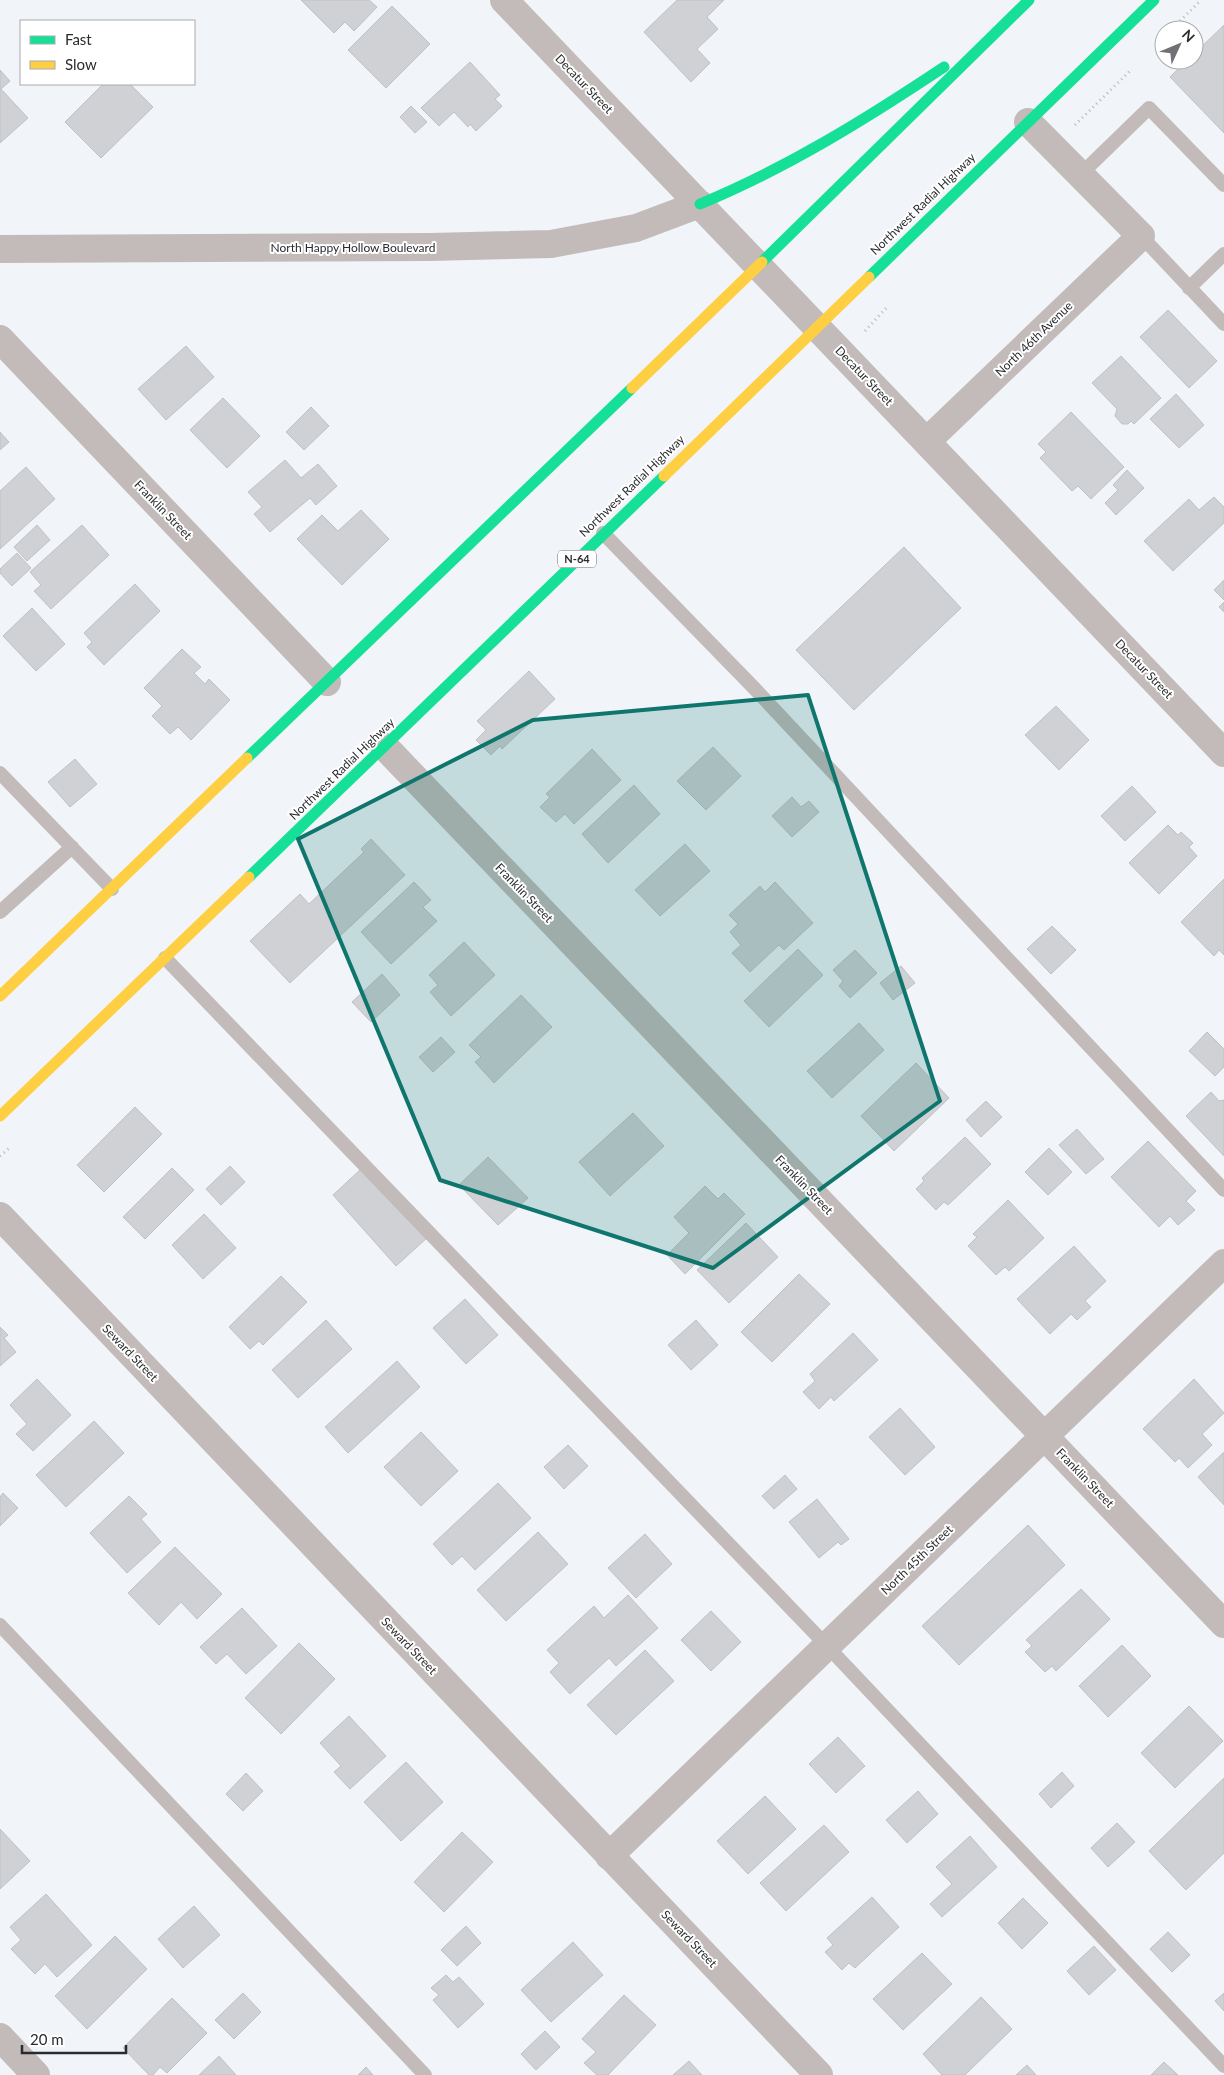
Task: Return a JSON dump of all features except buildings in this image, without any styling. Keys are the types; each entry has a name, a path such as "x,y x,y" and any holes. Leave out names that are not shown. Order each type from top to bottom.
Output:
{"main road":[{"path":"0,996 759,265 1030,0"},
{"name":"Northwest Radial Highway","path":"0,1116 385,747 816,326 1154,0"},
{"path":"700,204 745,186 790,163 894,100 999,30"}],"street":[{"name":"Decatur Street","path":"504,0 1224,753"},
{"path":"1028,122 1141,236"},
{"name":"North Happy Hollow Boulevard","path":"0,249 420,248 551,244 636,228 700,204"},
{"name":"North 46th Avenue","path":"927,441 1141,236"},
{"name":"Franklin Street","path":"0,339 327,682"},
{"name":"Franklin Street","path":"385,747 1224,1624"},
{"name":"Seward Street","path":"0,1216 819,2075"},
{"name":"North 45th Street","path":"609,1856 1224,1264"},
{"path":"0,2037 36,2075"}],"lane":[{"path":"1080,174 1149,108 1224,185"},
{"path":"1141,236 1224,324"},
{"path":"1189,288 1224,254"},
{"path":"603,534 762,696 1224,1190"},
{"path":"0,773 112,889"},
{"path":"0,912 72,847"},
{"path":"165,958 827,1646 1224,2066"},
{"path":"0,1624 426,2075"}],"path":[{"path":"1181,20 1201,0"}],"highlighted area":[{"path":"808,695 940,1101 713,1268 440,1180 298,839 533,720"}],"traffic: fast":[{"path":"762,262 1029,0"},
{"path":"869,277 1154,0"},
{"path":"700,204 795,159 944,67"},
{"path":"247,758 632,388"},
{"path":"249,877 664,476"}],"traffic: slow":[{"path":"632,388 762,262"},
{"path":"664,476 869,277"},
{"path":"0,996 247,758"},
{"path":"0,1116 249,877"}]}
